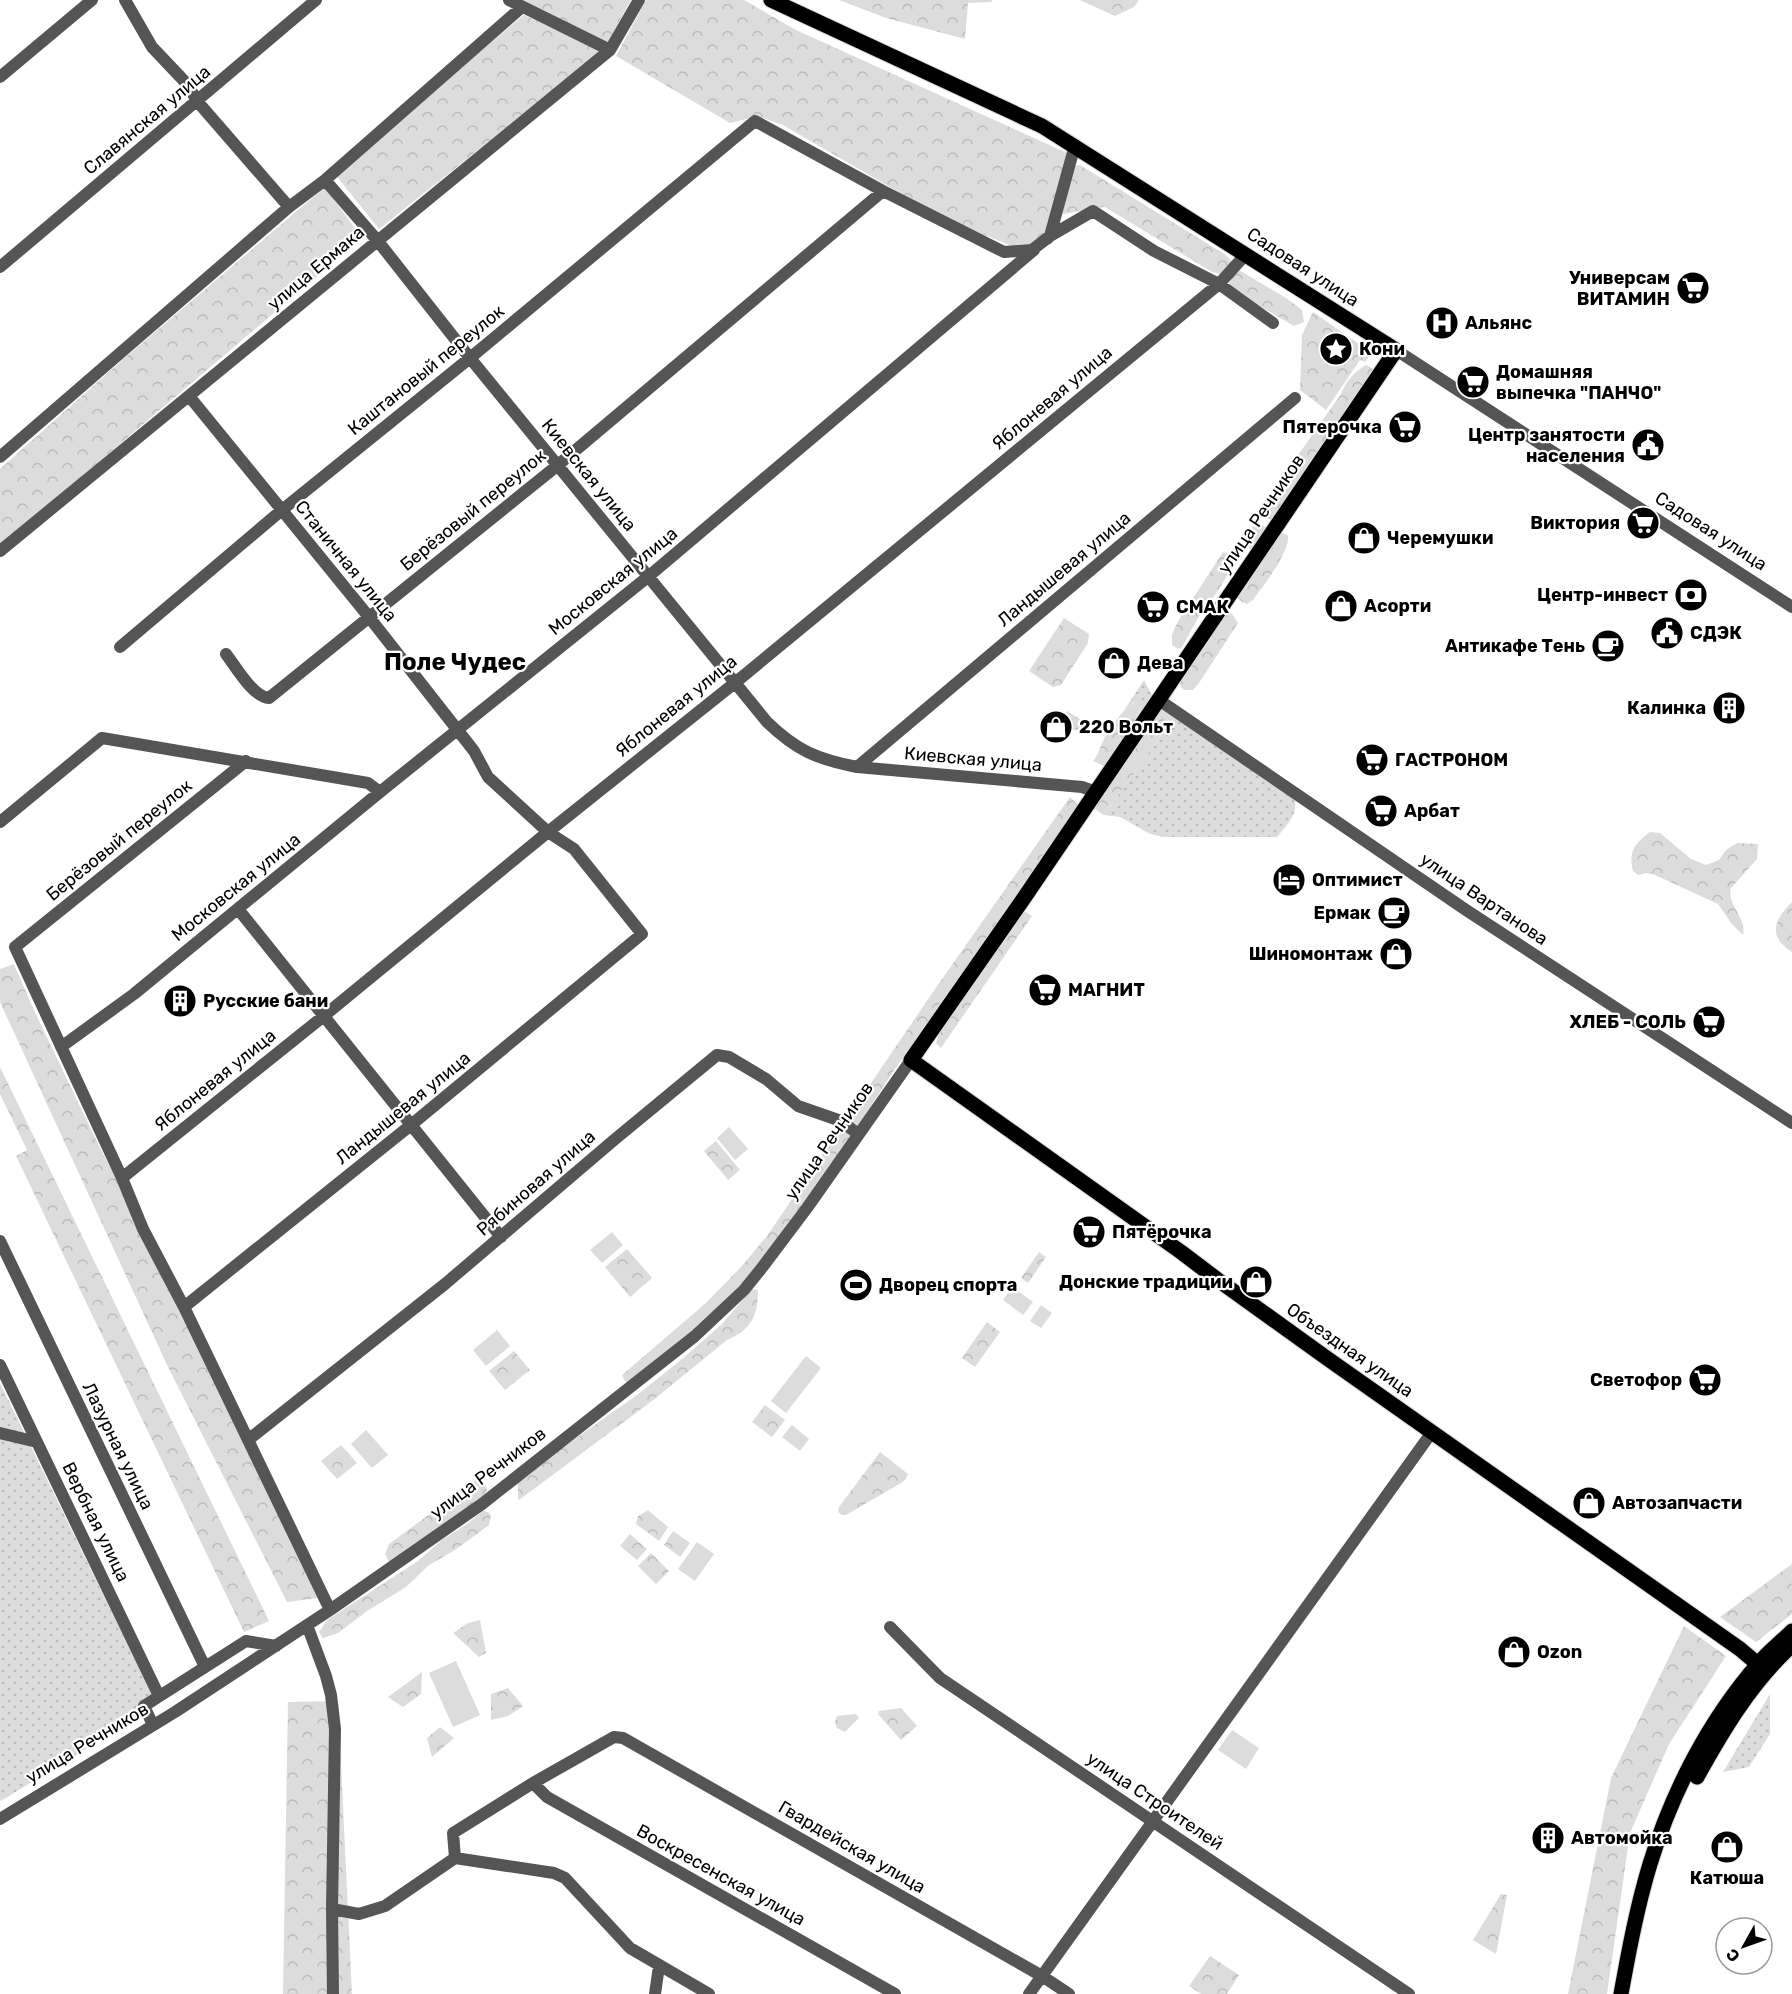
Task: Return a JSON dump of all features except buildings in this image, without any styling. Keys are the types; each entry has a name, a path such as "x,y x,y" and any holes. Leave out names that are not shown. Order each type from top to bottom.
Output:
{"main road":[{"name":"Садовая улица","path":"771,0 1008,109 1075,145 1396,350"},
{"name":"улица Речников","path":"911,1060 1396,350"},
{"name":"Объездная улица","path":"911,1060 1762,1667"},
{"path":"1621,1994 1630,1945 1651,1863 1668,1815 1762,1667 1792,1631"},
{"path":"1762,1667 1792,1645"},
{"path":"1631,1994 1641,1937 1660,1863 1693,1774"}],"street":[{"path":"0,77 92,0"},
{"path":"125,0 152,47 188,85 197,101 289,207"},
{"name":"Славянская улица","path":"0,267 316,0"},
{"path":"509,0 610,50"},
{"name":"улица Ермака","path":"0,551 610,50 639,0"},
{"path":"0,458 289,207 325,180 522,7"},
{"name":"Каштановый переулок","path":"120,647 282,510 470,358 755,121 883,190"},
{"path":"1050,236 1075,145"},
{"name":"Киевская улица","path":"325,180 377,240 470,358 767,722 782,736 811,754 857,767 1082,787 1096,792"},
{"path":"883,190 1004,252 1032,250 1050,236 1093,211 1154,251 1219,284 1273,323"},
{"name":"Берёзовый переулок","path":"226,654 255,692 262,698 269,698 558,465 883,190"},
{"name":"Московская улица","path":"61,1047 134,994 649,576 1050,236"},
{"name":"Яблоневая улица","path":"122,1178 325,1016 548,831 736,682 1219,284 1246,254"},
{"name":"Садовая улица","path":"1396,350 1792,606"},
{"name":"Станичная улица","path":"189,396 369,617 474,751 488,777 548,831 574,849 642,934"},
{"name":"Ландышевая улица","path":"857,767 1295,398"},
{"name":"улица Вартанова","path":"1158,700 1466,909 1792,1123"},
{"path":"0,822 102,738 368,783 381,792"},
{"name":"Берёзовый переулок","path":"61,1047 15,947 246,761"},
{"path":"238,909 501,1237"},
{"name":"Ландышевая улица","path":"184,1307 411,1125 642,934"},
{"path":"61,1047 122,1178 143,1229 184,1307 330,1610"},
{"name":"Рябиновая улица","path":"248,1440 445,1284 717,1055 729,1057 766,1080 798,1106 841,1121 858,1134"},
{"name":"улица Речников","path":"0,1819 153,1725 330,1610 482,1504 695,1336 726,1309 761,1269 911,1060"},
{"name":"Лазурная улица","path":"0,1240 205,1667"},
{"name":"Вербная улица","path":"0,1365 159,1696"},
{"path":"1029,1994 1432,1432"},
{"path":"0,1433 37,1442"},
{"path":"307,1625 326,1676 331,1695 335,1730 333,1994"},
{"name":"улица Строителей","path":"890,1627 940,1678 1409,1994"},
{"path":"153,1725 144,1706 159,1696 246,1641 276,1646"},
{"name":"Гвардейская улица","path":"533,1783 614,1737 623,1738 1042,1976 1069,1994"},
{"path":"455,1858 453,1833 533,1783"},
{"name":"Воскресенская улица","path":"533,1783 547,1797 895,1994"},
{"path":"332,1909 359,1914 385,1906 455,1858 560,1875 630,1948 709,1994"},
{"path":"655,1994 659,1966"}],"green space":[{"path":"518,0 631,0 607,43"},
{"path":"646,0 744,0 796,30 1067,153 1045,236 1028,246 1012,246 965,227 919,204 783,125 758,116 730,123 616,56"},
{"path":"839,0 993,0 968,3 965,39 886,18"},
{"path":"1080,0 1139,0 1134,7 1115,16"},
{"path":"524,15 602,51 379,229 334,173"},
{"path":"1080,165 1226,255 1233,263 1221,274 1212,272 1105,207 1063,214 1065,190 1071,166"},
{"path":"325,187 362,238 0,546 0,469 120,362"},
{"path":"1239,270 1302,310 1304,322 1294,326 1241,295 1229,285 1232,276"},
{"path":"1313,312 1372,353 1365,362 1360,360 1326,410 1300,390 1302,335"},
{"path":"1366,365 1372,368 1373,375 1280,513 1272,519 1263,518 1262,511 1270,495 1348,381"},
{"path":"1260,523 1267,529 1251,550 1245,545 1246,539 1255,524"},
{"path":"1282,532 1288,536 1285,551 1280,560 1253,600 1247,604 1242,602 1238,598 1238,593"},
{"path":"1223,552 1231,554 1236,561 1198,618 1182,647 1178,649 1172,645 1172,635 1177,623"},
{"path":"1226,612 1232,614 1238,623 1199,683 1193,690 1184,690 1180,686 1181,680"},
{"path":"1064,618 1089,634 1088,643 1061,685 1053,687 1029,671"},
{"path":"1144,680 1153,697 1138,720 1136,718 1141,707 1134,702 1123,712"},
{"path":"1141,700 1141,707 1136,717 1138,720 1110,760 1104,766 1093,761 1114,723 1124,711"},
{"path":"1159,706 1175,716 1104,815 1090,806"},
{"path":"1067,711 1085,720 1091,724 1090,726 1067,730 1070,725 1062,719"},
{"path":"1175,716 1294,798 1294,814 1277,837 1164,837 1150,834 1120,817 1104,815"},
{"path":"1070,797 1078,805 893,1072 825,1176 760,1265 693,1333 630,1384 625,1381 622,1375 706,1303 767,1236 935,989"},
{"path":"1650,832 1660,833 1691,859 1706,865 1719,860 1726,850 1737,843 1758,844 1757,859 1731,888 1730,894 1742,922 1743,935 1731,923 1718,904 1655,875 1646,873 1638,875 1633,871 1631,858 1634,848"},
{"path":"1792,902 1792,952 1779,940 1776,928 1781,915"},
{"path":"1026,912 1032,916 941,1048 936,1043 939,1034 955,1008 1018,913"},
{"path":"14,964 99,1146 171,1285 318,1598 287,1602 168,1367 0,1002 0,969"},
{"path":"0,1067 269,1621 244,1632 16,1156 27,1150 0,1094"},
{"path":"729,1127 748,1149 735,1160 717,1138"},
{"path":"716,1141 740,1170 728,1180 704,1151"},
{"path":"612,1232 623,1245 602,1263 590,1250"},
{"path":"627,1249 652,1278 630,1297 605,1267"},
{"path":"1039,1252 1046,1257 1028,1283 1021,1278"},
{"path":"1012,1287 1033,1302 1023,1315 1003,1300"},
{"path":"752,1289 758,1290 757,1307 755,1315 742,1332 727,1340 652,1401 519,1500 518,1483 682,1359 722,1324"},
{"path":"1041,1305 1052,1313 1041,1328 1030,1321"},
{"path":"987,1322 1000,1332 975,1367 962,1358"},
{"path":"497,1330 510,1346 486,1366 473,1350"},
{"path":"514,1351 530,1370 505,1390 489,1371"},
{"path":"806,1356 821,1368 786,1413 771,1401"},
{"path":"0,1383 157,1705 1,1801 0,1800"},
{"path":"765,1405 785,1420 772,1437 752,1422"},
{"path":"792,1425 809,1439 800,1451 782,1437"},
{"path":"366,1430 388,1455 372,1468 351,1444"},
{"path":"341,1445 357,1463 337,1479 321,1461"},
{"path":"880,1452 908,1474 905,1480 846,1515 842,1515 838,1512 839,1507"},
{"path":"476,1480 486,1486 487,1491 484,1495 393,1562 389,1562 385,1554 389,1544"},
{"path":"648,1510 668,1527 659,1541 636,1524 638,1516"},
{"path":"483,1511 491,1515 489,1525 455,1550 429,1565 406,1587 367,1611 338,1633 323,1638 319,1632 327,1620 418,1561 442,1540"},
{"path":"673,1531 690,1543 680,1557 664,1545"},
{"path":"630,1534 647,1549 637,1560 620,1546"},
{"path":"697,1542 714,1554 695,1581 678,1569"},
{"path":"651,1553 669,1571 656,1584 638,1566"},
{"path":"1792,1564 1792,1614 1756,1642 1720,1617"},
{"path":"480,1620 486,1653 479,1657 453,1633 468,1623"},
{"path":"1684,1626 1726,1656 1669,1744 1630,1833 1607,1994 1568,1994 1611,1778"},
{"path":"456,1661 480,1715 453,1727 429,1673"},
{"path":"422,1672 421,1694 403,1707 388,1697"},
{"path":"508,1688 523,1706 508,1716 491,1720 491,1694"},
{"path":"1770,1694 1770,1734 1749,1767 1723,1772"},
{"path":"338,1701 352,1994 283,1994 288,1702"},
{"path":"901,1708 917,1726 901,1740 878,1714 879,1711"},
{"path":"856,1714 859,1718 845,1732 837,1728 835,1722 837,1716"},
{"path":"440,1727 454,1738 432,1757 427,1738"},
{"path":"1232,1730 1259,1748 1246,1769 1218,1750"},
{"path":"1501,1894 1507,1895 1496,1954 1473,1940"},
{"path":"1210,1956 1239,1975 1227,1994 1201,1994 1189,1986"}],"place":[{"name":"Универсам ВИТАМИН","path":"1693,288"},
{"name":"Альянс","path":"1442,323"},
{"name":"Кони","path":"1336,349"},
{"name":"Домашняя выпечка \"ПАНЧО\"","path":"1473,382"},
{"name":"Пятерочка","path":"1405,427"},
{"name":"Центр занятости населения","path":"1648,445"},
{"name":"Виктория","path":"1643,523"},
{"name":"Черемушки","path":"1364,538"},
{"name":"Центр-инвест","path":"1691,595"},
{"name":"Асорти","path":"1341,606"},
{"name":"СМАК","path":"1153,607"},
{"name":"СДЭК","path":"1667,633"},
{"name":"Антикафе Тень","path":"1608,646"},
{"name":"Дева","path":"1114,663"},
{"name":"Калинка","path":"1729,708"},
{"name":"220 Вольт","path":"1056,727"},
{"name":"ГАСТРОНОМ","path":"1372,760"},
{"name":"Арбат","path":"1381,811"},
{"name":"Оптимист","path":"1289,880"},
{"name":"Ермак","path":"1394,913"},
{"name":"Шиномонтаж","path":"1396,954"},
{"name":"МАГНИТ","path":"1045,990"},
{"name":"Русские бани","path":"180,1001"},
{"name":"ХЛЕБ - СОЛЬ","path":"1709,1022"},
{"name":"Пятёрочка","path":"1089,1232"},
{"name":"Донские традиции","path":"1256,1282"},
{"name":"Дворец спорта","path":"856,1285"},
{"name":"Светофор","path":"1705,1380"},
{"name":"Автозапчасти","path":"1589,1503"},
{"name":"Ozon","path":"1514,1652"},
{"name":"Автомойка","path":"1548,1838"},
{"name":"Катюша","path":"1727,1847"}],"district":[{"name":"Поле Чудес","path":"455,662"}]}
